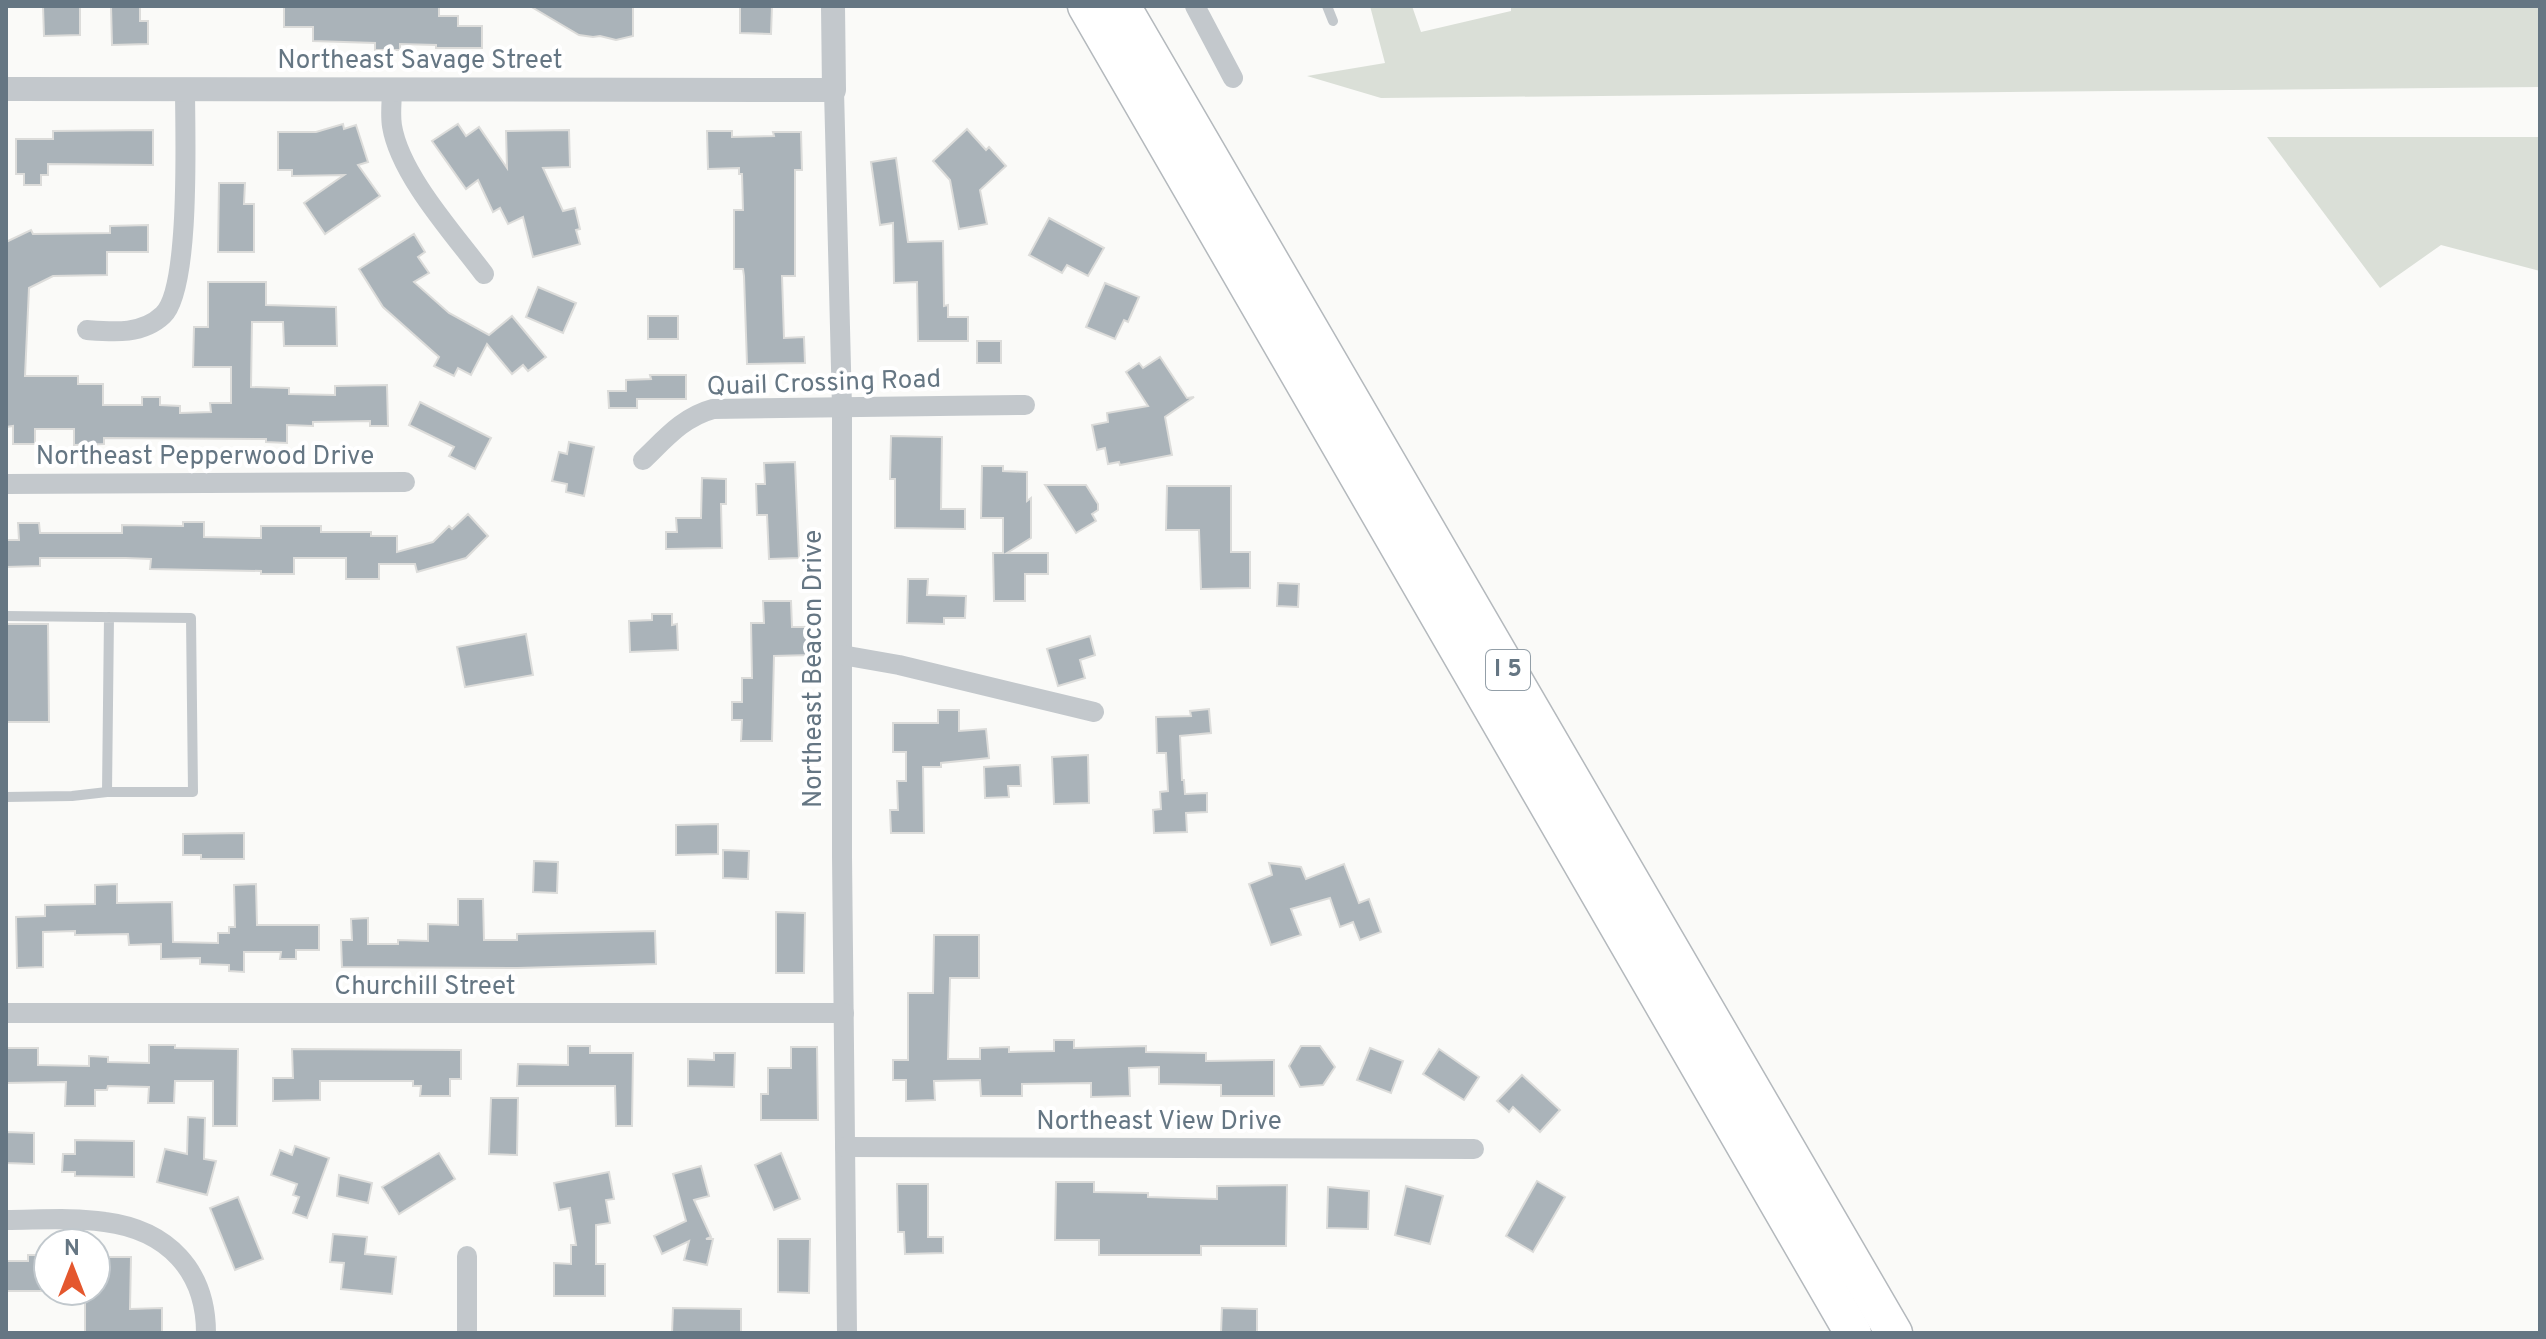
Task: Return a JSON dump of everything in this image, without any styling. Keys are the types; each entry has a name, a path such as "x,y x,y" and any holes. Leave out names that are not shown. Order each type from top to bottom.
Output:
{"highway":[{"name":"I 5","path":"1086,6 1853,1333"},
{"name":"I 5","path":"1122,6 1894,1333"}],"street":[{"name":"Northeast Beacon Drive","path":"833,6 842,407 847,1333"},
{"path":"1195,6 1233,78"},
{"name":"Northeast Savage Street","path":"6,89 834,90"},
{"path":"87,330 120,333 143,328 165,314 179,272 185,208 185,89"},
{"path":"392,89 392,125 408,170 484,274"},
{"name":"Quail Crossing Road","path":"643,460 681,423 713,409 1025,405"},
{"name":"Northeast Pepperwood Drive","path":"6,484 405,482"},
{"path":"842,655 899,665 1094,712"},
{"name":"Churchill Street","path":"6,1013 844,1013"},
{"name":"Northeast View Drive","path":"845,1147 1474,1149"},
{"path":"6,1220 104,1221 130,1228 169,1247 186,1262 196,1281 203,1300 206,1333"},
{"path":"467,1256 467,1333"}],"lane":[{"path":"1327,6 1333,21"},
{"path":"6,616 191,618 193,792 6,797"},
{"path":"107,792 109,617"}],"shaded area":[{"path":"1370,6 1412,6 1421,32 1511,11 1511,6 2540,6 2540,87 1381,98 1307,76 1385,63"},
{"path":"2267,137 2540,137 2540,271 2441,245 2380,288"}],"building":[{"path":"43,6 80,6 80,35 44,36"},
{"path":"111,6 140,6 140,21 148,21 148,44 112,45"},
{"path":"284,6 439,6 439,16 458,16 458,26 482,26 482,48 400,44 400,50 375,50 375,43 313,41 313,27 284,27"},
{"path":"530,6 633,6 633,36 616,40 579,35"},
{"path":"740,6 772,6 771,34 740,33"},
{"path":"343,124 344,129 356,125 368,162 358,165 380,196 325,234 304,203 344,175 292,176 292,170 278,170 278,132 316,132"},
{"path":"458,124 466,136 479,127 507,168 506,131 569,130 570,167 543,168 563,211 575,208 580,244 533,257 523,217 508,224 500,208 493,212 478,180 466,189 432,141"},
{"path":"967,129 1006,166 980,190 987,224 959,229 950,180 933,161"},
{"path":"153,130 153,165 48,164 48,175 41,175 41,185 24,185 24,174 16,174 16,139 53,139 53,131"},
{"path":"707,131 732,131 732,137 801,132 802,170 795,170 795,276 782,276 784,338 804,337 805,363 747,364 744,276 743,269 734,269 734,210 743,210 742,174 739,174 739,168 708,169"},
{"path":"896,158 908,242 943,241 944,306 948,305 948,317 968,317 968,341 918,341 917,282 894,283 893,223 880,225 871,162"},
{"path":"219,183 245,183 244,204 254,204 254,252 218,252"},
{"path":"1049,218 1104,248 1088,276 1067,265 1062,273 1029,255"},
{"path":"148,225 148,252 107,252 107,275 53,276 29,288 25,376 78,376 78,384 103,384 103,405 142,405 142,397 160,397 160,405 180,406 180,413 211,412 210,403 231,403 231,367 193,367 194,327 208,327 208,282 266,282 266,305 336,307 337,346 284,346 283,322 252,322 251,387 289,388 289,394 335,395 335,386 387,385 388,426 370,426 370,421 287,425 287,443 266,442 266,439 104,438 104,444 74,445 74,429 35,429 35,444 13,444 13,426 6,427 6,242 31,230 33,234 110,233 110,226"},
{"path":"414,234 425,252 418,257 429,273 414,282 449,313 489,335 512,316 546,357 528,371 523,365 512,374 487,344 471,375 458,368 454,376 434,366 439,357 383,307 359,269"},
{"path":"1105,283 1139,297 1128,322 1124,320 1115,339 1086,327"},
{"path":"538,287 576,303 563,333 526,317"},
{"path":"648,316 678,316 678,339 648,339"},
{"path":"977,341 1001,341 1001,363 977,363"},
{"path":"1160,357 1187,398 1194,397 1165,417 1172,455 1120,465 1119,462 1108,464 1105,448 1097,450 1092,425 1108,422 1107,413 1148,406 1126,372 1139,363 1143,368"},
{"path":"650,375 686,375 686,399 637,399 637,408 609,408 608,391 626,391 626,380 651,379"},
{"path":"420,402 491,438 475,469 449,456 454,447 409,425"},
{"path":"891,436 942,437 941,509 965,509 965,529 895,528 895,479 890,479"},
{"path":"569,442 594,447 584,496 566,492 567,484 552,481 559,452 567,454"},
{"path":"795,462 799,558 769,559 767,515 757,515 756,484 765,484 764,463"},
{"path":"982,466 1003,466 1003,471 1027,472 1027,501 1031,498 1031,538 1007,553 1048,553 1048,574 1025,574 1025,601 994,601 993,553 1003,553 1003,518 981,518"},
{"path":"702,478 726,479 726,504 721,504 722,548 666,549 666,532 677,532 676,518 701,518"},
{"path":"1045,485 1086,485 1098,504 1098,510 1092,514 1096,521 1076,533"},
{"path":"1167,486 1231,486 1231,552 1250,552 1250,588 1201,589 1199,530 1166,530"},
{"path":"468,514 488,536 466,558 417,572 415,564 379,564 379,579 346,579 346,558 294,558 294,574 150,569 151,559 126,558 40,558 40,566 6,567 6,540 19,540 18,523 39,523 40,533 122,533 122,525 183,526 183,522 204,522 204,537 261,538 261,526 321,526 321,532 371,532 371,536 397,536 397,552 433,542 449,526 452,529"},
{"path":"908,579 928,579 927,595 966,596 965,618 944,618 944,624 907,623"},
{"path":"1278,583 1299,584 1298,607 1277,606"},
{"path":"763,601 791,601 792,627 811,627 811,655 774,656 772,741 741,741 742,720 732,720 732,702 742,702 742,678 752,678 751,623 764,623"},
{"path":"652,614 672,614 672,625 677,624 678,650 630,652 629,621 652,620"},
{"path":"6,624 48,624 49,722 6,722"},
{"path":"526,634 533,675 465,687 457,647"},
{"path":"1090,636 1095,655 1080,660 1085,678 1058,686 1047,649"},
{"path":"1209,709 1211,733 1180,736 1185,794 1207,793 1207,812 1186,813 1187,832 1154,833 1153,810 1161,809 1160,792 1168,791 1166,753 1157,753 1156,717 1191,716 1190,711"},
{"path":"938,710 959,710 959,731 986,729 989,758 941,763 941,767 923,767 924,833 891,833 890,810 898,810 897,781 906,781 906,752 893,752 893,723 938,723"},
{"path":"1088,755 1089,803 1054,804 1052,757"},
{"path":"1020,765 1021,786 1008,786 1009,797 985,798 984,767"},
{"path":"718,824 718,854 676,855 676,825"},
{"path":"244,833 244,859 201,859 201,855 183,855 183,834"},
{"path":"723,850 749,851 748,879 723,878"},
{"path":"534,861 558,862 557,893 533,892"},
{"path":"1269,863 1301,867 1306,879 1344,864 1359,903 1369,899 1381,932 1360,940 1353,922 1340,927 1330,898 1291,909 1301,935 1271,945 1249,884 1272,875"},
{"path":"117,884 117,903 172,902 173,942 218,943 218,933 229,933 229,927 235,927 234,885 256,884 257,925 319,925 319,950 296,950 296,959 280,959 281,952 244,952 244,972 229,971 229,965 200,964 200,958 161,959 161,944 129,945 128,934 43,932 43,967 17,968 16,917 45,916 45,905 95,904 95,885"},
{"path":"458,899 483,899 484,940 517,940 517,934 655,931 656,964 518,968 342,967 341,940 352,940 351,919 368,918 368,944 398,944 398,940 428,941 428,924 458,925"},
{"path":"776,912 805,913 804,973 776,973"},
{"path":"934,935 979,935 979,978 950,978 948,1059 980,1059 980,1048 1009,1047 1009,1052 1054,1051 1054,1040 1074,1040 1074,1048 1146,1046 1146,1052 1206,1053 1206,1061 1274,1060 1274,1096 1221,1096 1221,1085 1159,1084 1159,1067 1129,1068 1130,1096 1091,1097 1091,1083 1022,1084 1022,1096 981,1096 980,1080 934,1081 935,1100 906,1101 906,1080 893,1080 893,1060 908,1060 908,993 933,993"},
{"path":"149,1045 238,1049 237,1126 213,1126 213,1081 175,1081 174,1103 148,1103 149,1087 108,1086 107,1090 95,1090 95,1106 65,1106 66,1082 6,1083 6,1048 38,1048 38,1065 89,1066 89,1056 108,1057 108,1062 149,1063"},
{"path":"568,1046 590,1046 590,1053 633,1053 632,1126 616,1126 615,1086 517,1086 518,1064 568,1065"},
{"path":"1301,1046 1320,1046 1335,1067 1323,1085 1300,1087 1289,1066"},
{"path":"791,1047 817,1047 818,1120 761,1120 761,1094 768,1094 768,1068 791,1068"},
{"path":"1370,1048 1403,1061 1391,1093 1357,1080"},
{"path":"292,1049 461,1050 461,1079 450,1079 450,1096 420,1096 421,1086 413,1086 413,1081 320,1081 320,1100 273,1101 273,1078 293,1078"},
{"path":"1439,1049 1479,1077 1464,1100 1423,1074"},
{"path":"714,1053 735,1053 734,1087 688,1086 688,1059 714,1060"},
{"path":"1522,1075 1560,1110 1540,1132 1513,1107 1509,1112 1497,1101"},
{"path":"491,1098 518,1098 517,1155 489,1154"},
{"path":"188,1117 205,1118 204,1159 216,1161 207,1195 157,1182 165,1149 187,1154"},
{"path":"6,1132 34,1133 34,1164 6,1163"},
{"path":"75,1140 134,1141 134,1177 75,1176 75,1172 62,1172 63,1154 75,1154"},
{"path":"295,1146 329,1158 307,1218 293,1213 299,1197 293,1195 297,1184 271,1175 280,1150 292,1155"},
{"path":"439,1153 455,1179 399,1214 382,1187"},
{"path":"781,1153 800,1199 774,1210 755,1165"},
{"path":"701,1166 709,1196 694,1200 711,1237 706,1239 713,1239 707,1265 684,1260 689,1241 662,1254 654,1236 686,1221 673,1174"},
{"path":"609,1172 614,1199 606,1200 610,1223 596,1225 596,1264 605,1264 605,1296 554,1296 554,1263 571,1264 571,1245 576,1245 570,1208 559,1210 554,1183"},
{"path":"339,1175 372,1183 368,1203 337,1196"},
{"path":"1537,1181 1565,1197 1533,1252 1506,1236"},
{"path":"1056,1182 1094,1182 1094,1192 1217,1199 1217,1186 1287,1185 1286,1246 1201,1246 1201,1255 1099,1255 1099,1240 1055,1240"},
{"path":"897,1184 928,1184 928,1237 943,1237 943,1253 905,1254 904,1232 898,1232"},
{"path":"1406,1186 1443,1196 1430,1244 1395,1235"},
{"path":"1328,1187 1369,1191 1368,1229 1327,1228"},
{"path":"238,1197 263,1259 235,1270 210,1208"},
{"path":"333,1234 367,1237 365,1254 396,1257 392,1294 341,1289 344,1263 330,1262"},
{"path":"778,1239 810,1239 809,1293 778,1292"},
{"path":"28,1255 32,1255 32,1291 6,1291 6,1261 28,1261"},
{"path":"112,1257 131,1257 130,1309 162,1308 162,1333 85,1333 85,1307 112,1307"},
{"path":"673,1308 741,1309 741,1333 672,1333"},
{"path":"1222,1308 1257,1309 1257,1333 1221,1333"}]}
